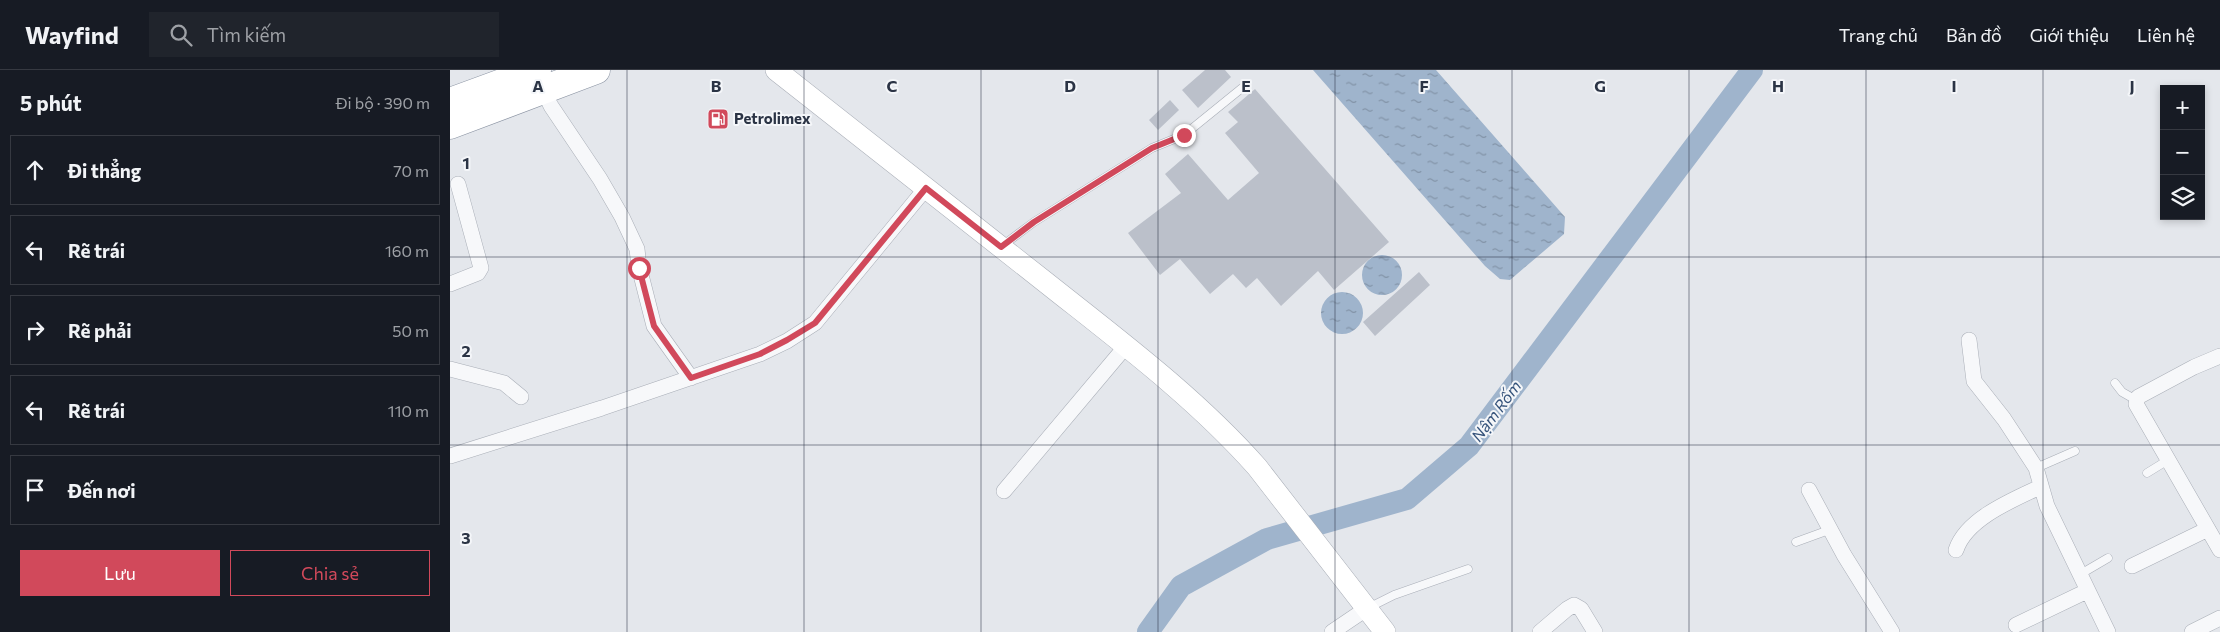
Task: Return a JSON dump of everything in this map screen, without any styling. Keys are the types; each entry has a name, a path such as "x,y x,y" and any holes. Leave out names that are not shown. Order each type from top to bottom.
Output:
{"highway":[{"path":"450,102 540,80 596,70"},
{"path":"450,125 540,80"}],"street":[{"path":"776,70 1126,346 1205,414 1257,467 1385,632"},
{"path":"540,80 556,114 600,179 622,217 637,249 639,268 654,326 691,378"},
{"path":"450,284 478,273 481,268 458,184"},
{"path":"450,456 691,378 760,354 787,340 815,323 926,188"},
{"path":"1969,340 1974,381 2004,419 2036,468 2047,506 2108,632"},
{"path":"1004,491 1126,346"},
{"path":"2220,356 2151,390 2136,400 2136,404 2220,550"},
{"path":"450,369 504,383 521,398"},
{"path":"1956,550 1959,539 1976,522 2014,499 2040,487"},
{"path":"1809,490 1829,530 1892,632"},
{"path":"2132,566 2208,529"},
{"path":"2016,624 2087,590"},
{"path":"1332,632 1363,604"},
{"path":"1540,632 1567,608 1574,605 1581,609 1595,632"},
{"path":"2192,632 2220,618"}],"lane":[{"path":"1001,247 1034,222 1152,148 1184,135 1242,88"},
{"path":"2115,382 2122,392 2136,400"},
{"path":"2036,468 2074,451"},
{"path":"2147,473 2168,460"},
{"path":"1796,542 1829,530"},
{"path":"2079,575 2108,558"},
{"path":"1363,604 1468,569"}],"water":[{"path":"1313,70 1436,70 1565,217 1564,234 1510,280 1500,279 1485,266"},
{"path":"1386,255 1393,258 1399,264 1402,275 1401,283 1393,292 1386,295 1378,295 1371,292 1363,283 1362,271 1365,264 1374,256"},
{"path":"1346,292 1354,295 1360,301 1363,313 1360,325 1354,331 1338,334 1330,331 1324,325 1321,309 1324,301 1330,295"}],"building":[{"path":"1205,70 1225,70 1231,77 1198,108 1182,90"},
{"path":"1255,89 1389,242 1334,290 1318,271 1281,306 1257,278 1246,288 1233,274 1210,294 1180,259 1160,275 1128,233 1181,193 1165,174 1188,154 1228,200 1259,173 1225,133 1238,122 1228,112"},
{"path":"1170,100 1179,110 1158,130 1149,120"},
{"path":"1419,272 1430,285 1375,336 1363,322"}],"waterway":[{"name":"Nậm Rốm","path":"1148,632 1181,586 1267,539 1407,499 1469,446 1752,70"}],"place":[{"name":"Petrolimex","path":"718,119"}],"route":[{"path":"639,268 654,326 691,378 760,354 815,323 926,188 1001,247 1034,222 1152,148 1184,135"}]}
